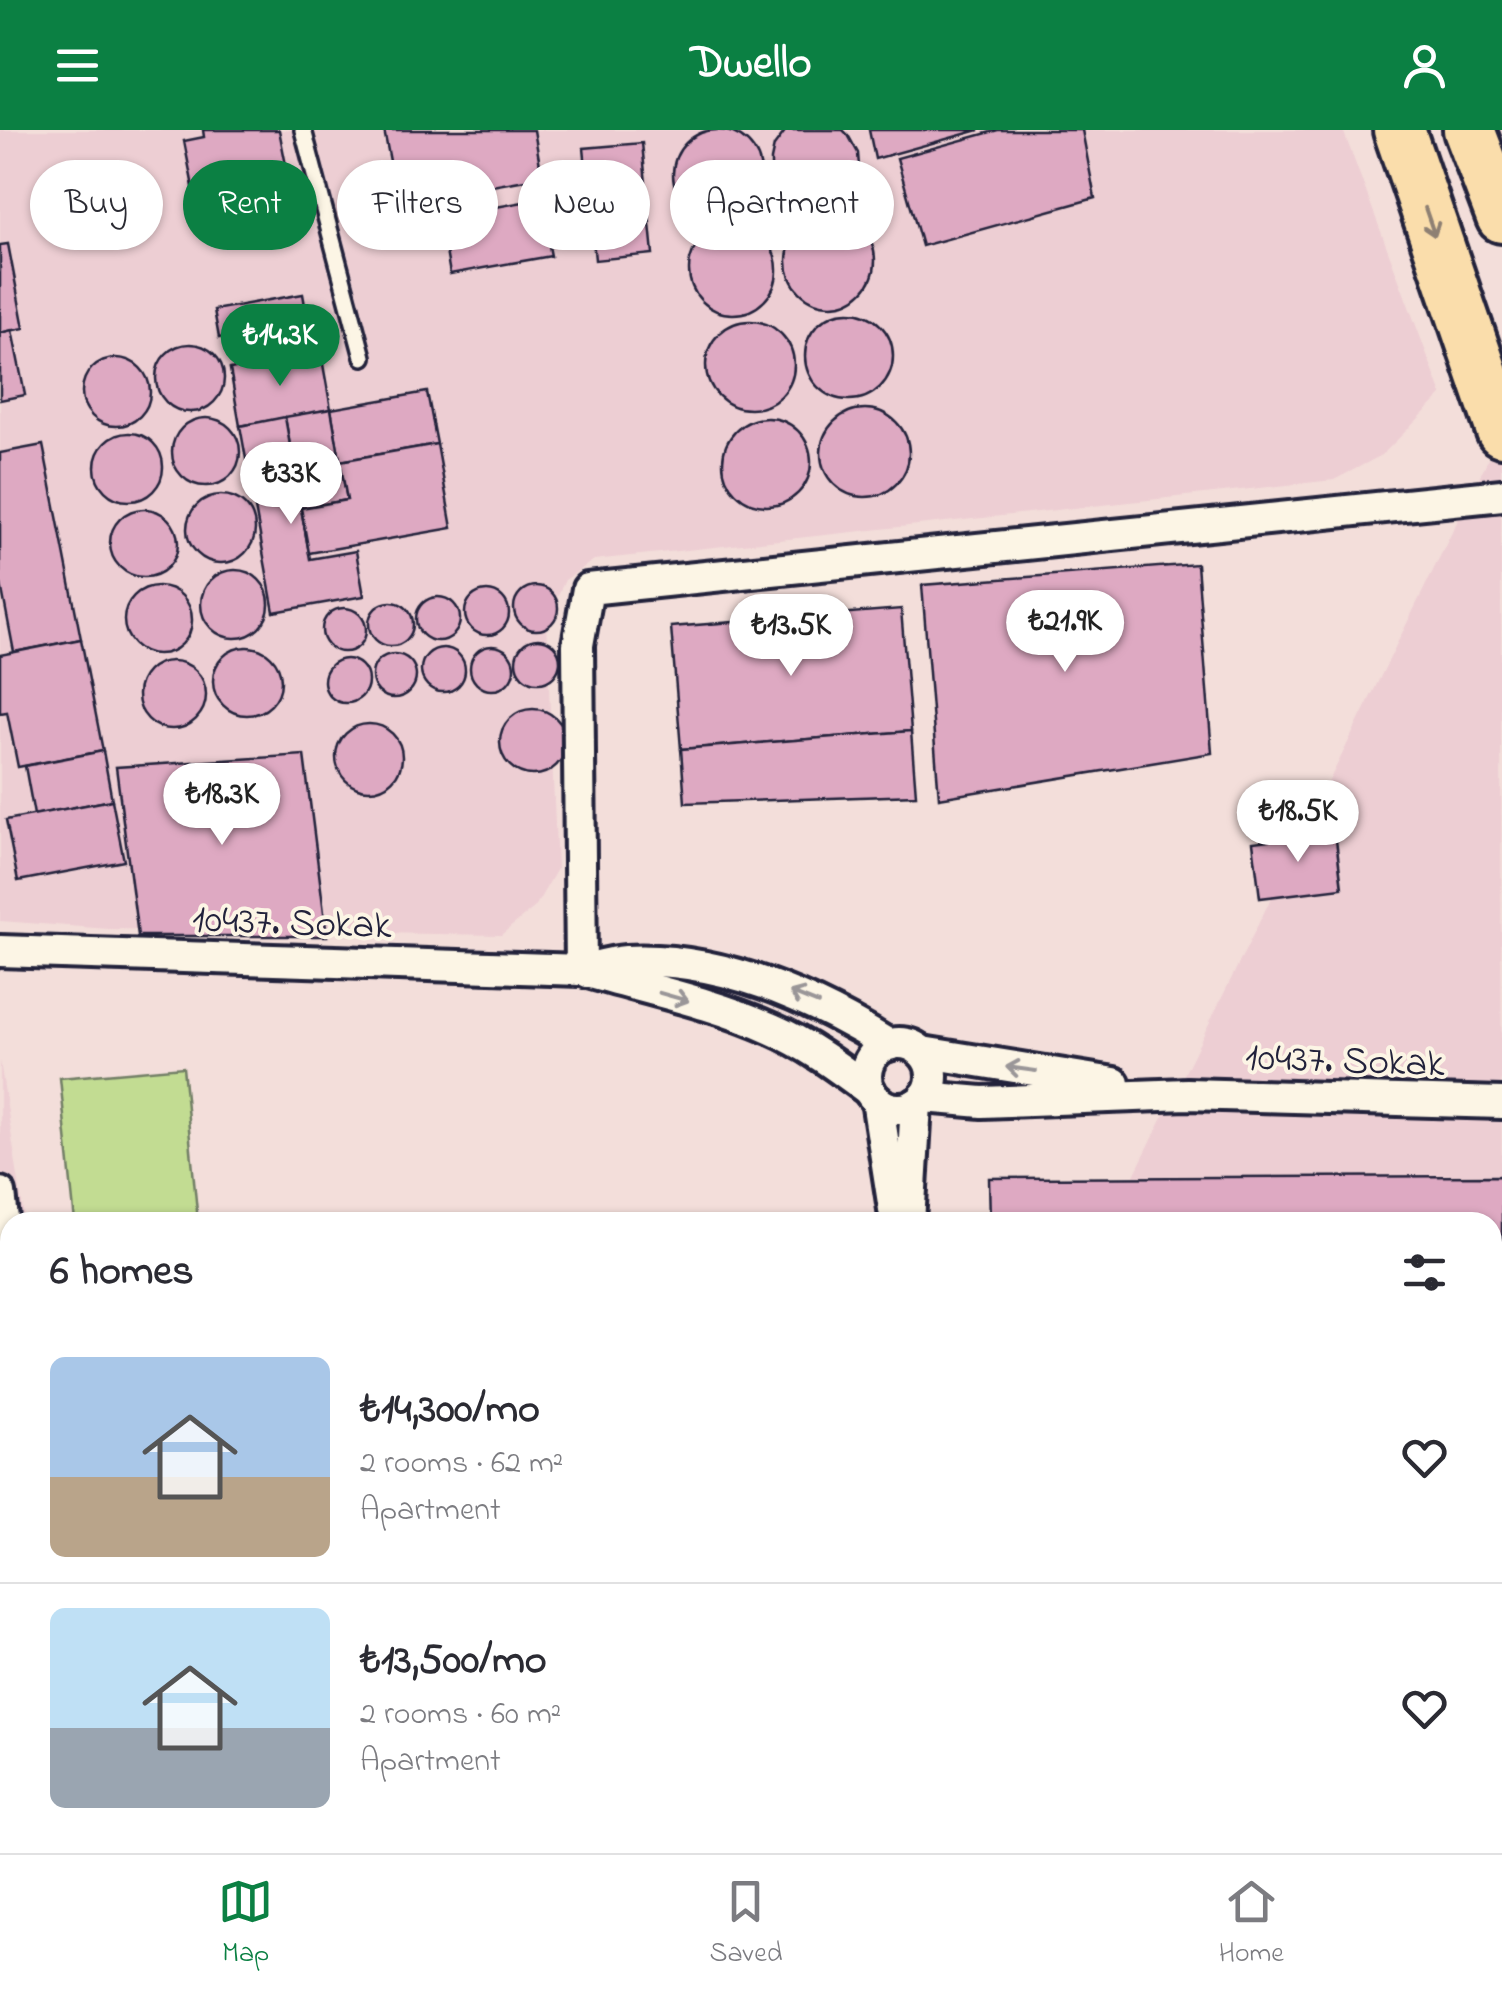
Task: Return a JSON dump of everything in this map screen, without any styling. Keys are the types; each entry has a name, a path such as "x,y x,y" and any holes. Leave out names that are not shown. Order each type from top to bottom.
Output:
{"highway":[{"path":"1399,130 1502,431"},
{"path":"1470,132 1502,217"}],"street":[{"path":"580,970 578,645 588,590 1502,495"},
{"name":"10437. Sokak","path":"0,951 580,970 623,961 663,962 735,976 812,1001 889,1045"},
{"name":"10437. Sokak","path":"580,970 736,1014 776,1030 810,1049 873,1095"},
{"path":"894,1212 867,1069 879,1050 906,1044 922,1052 932,1080 920,1101 910,1212"},
{"name":"10437. Sokak","path":"922,1052 1186,1094"},
{"name":"10437. Sokak","path":"920,1101 1186,1094 1502,1103"},
{"path":"873,1095 896,1109 920,1101"}],"lane":[{"path":"303,130 363,356"}],"shaded area":[{"path":"0,130 1343,130 1442,395 1382,455 1334,480 594,560 565,580 546,620 557,869 535,907 501,935 109,929 0,921"},
{"path":"1501,433 1502,1212 1116,1212"},
{"path":"0,1061 23,1212 0,1212"}],"green space":[{"path":"183,1067 197,1212 74,1212 60,1078"}],"building":[{"path":"203,130 279,130 285,160 188,160 184,141 204,137"},
{"path":"384,130 534,130 539,160 518,160 518,181 498,185 498,160 390,160"},
{"path":"708,130 726,130 742,137 759,160 675,160 692,137"},
{"path":"786,130 843,130 858,160 771,160 774,146"},
{"path":"869,130 979,130 875,159"},
{"path":"998,130 1082,130 1095,198 922,246 897,158"},
{"path":"642,143 644,160 585,160 584,148"},
{"path":"518,203 518,250 550,250 551,256 450,274 446,250 498,250 498,207"},
{"path":"650,224 653,254 595,260 594,250 650,250"},
{"path":"8,244 24,328 0,333 0,245"},
{"path":"694,250 772,250 777,279 770,295 758,307 742,314 724,314 708,307 696,295 689,279"},
{"path":"788,250 875,252 875,270 868,286 856,298 840,305 822,305 806,298 794,286 787,270"},
{"path":"303,294 308,322 219,338 214,310"},
{"path":"840,312 858,312 874,319 886,331 893,356 886,381 874,393 858,400 840,400 824,393 812,381 805,365 805,347 812,331 824,319"},
{"path":"741,321 759,321 775,328 787,340 794,365 787,390 775,402 759,409 741,409 725,402 713,390 706,374 706,356 713,340 725,328"},
{"path":"12,330 25,395 0,400 0,333"},
{"path":"190,344 203,346 214,354 222,365 222,391 214,402 203,410 190,412 177,410 166,402 158,391 156,378 158,365 166,354 177,346"},
{"path":"321,353 331,409 240,426 230,369"},
{"path":"116,358 129,360 140,368 148,379 148,405 140,416 129,424 116,426 103,424 92,416 84,405 82,392 84,379 92,368 103,360"},
{"path":"427,392 437,444 340,461 331,409"},
{"path":"331,409 347,500 301,508 285,417"},
{"path":"856,409 874,409 890,416 902,428 909,453 902,478 890,490 874,497 856,497 840,490 828,478 821,462 821,444 828,428 840,416"},
{"path":"285,417 310,559 356,551 364,596 274,612 240,426"},
{"path":"206,418 219,420 230,428 238,439 238,465 230,476 219,484 206,486 193,484 182,476 174,465 172,452 174,439 182,428 193,420"},
{"path":"758,418 776,418 792,425 804,437 811,462 804,487 792,499 776,506 758,506 742,499 730,487 723,471 723,453 730,437 742,425"},
{"path":"129,433 142,435 153,443 161,454 161,480 153,491 142,499 129,501 116,499 105,491 97,480 95,467 97,454 105,443 116,435"},
{"path":"437,444 452,528 309,553 301,508 347,500 340,461"},
{"path":"43,445 81,639 14,652 0,579 0,453"},
{"path":"221,495 234,497 245,505 253,516 253,542 245,553 234,561 221,563 208,561 197,553 189,542 187,529 189,516 197,505 208,497"},
{"path":"144,509 157,511 168,519 176,530 176,556 168,567 157,575 144,577 131,575 120,567 112,556 110,543 112,530 120,519 131,511"},
{"path":"1197,564 1212,753 939,798 922,585"},
{"path":"235,570 248,572 259,580 267,591 267,617 259,628 248,636 235,638 222,636 211,628 203,617 201,604 203,591 211,580 222,572"},
{"path":"158,586 171,588 182,596 190,607 190,633 182,644 171,652 158,654 145,652 134,644 126,633 124,620 126,607 134,596 145,588"},
{"path":"536,586 551,593 558,608 551,623 536,630 521,623 514,608 521,593"},
{"path":"487,591 502,598 509,613 502,628 487,635 472,628 465,613 472,598"},
{"path":"438,597 453,604 460,619 453,634 438,641 423,634 416,619 423,604"},
{"path":"391,602 406,609 413,624 406,639 391,646 376,639 369,624 376,609"},
{"path":"344,608 359,615 366,630 359,645 344,652 329,645 322,630 329,615"},
{"path":"901,609 911,731 681,749 671,627"},
{"path":"81,639 103,751 18,767 7,712 0,713 0,655"},
{"path":"538,639 553,646 560,661 553,676 538,683 523,676 516,661 523,646"},
{"path":"492,646 507,653 514,668 507,683 492,690 477,683 470,668 477,653"},
{"path":"247,647 260,649 271,657 279,668 279,694 271,705 260,713 247,715 234,713 223,705 215,694 213,681 215,668 223,657 234,649"},
{"path":"443,648 458,655 465,670 458,685 443,692 428,685 421,670 428,655"},
{"path":"394,654 409,661 416,676 409,691 394,698 379,691 372,676 379,661"},
{"path":"346,659 361,666 368,681 361,696 346,703 331,696 324,681 331,666"},
{"path":"172,661 185,663 196,671 204,682 204,708 196,719 185,727 172,729 159,727 148,719 140,708 138,695 140,682 148,671 159,663"},
{"path":"533,709 557,718 566,742 557,766 533,775 509,766 500,742 509,718"},
{"path":"369,724 393,733 402,757 393,781 369,790 345,781 336,757 345,733"},
{"path":"911,731 916,795 685,803 681,749"},
{"path":"103,751 112,800 34,815 25,766"},
{"path":"304,755 327,936 138,936 116,767"},
{"path":"112,800 124,861 18,881 6,820"},
{"path":"1335,832 1342,888 1260,898 1253,842"},
{"path":"1502,1176 1502,1212 990,1212 989,1178"}]}
